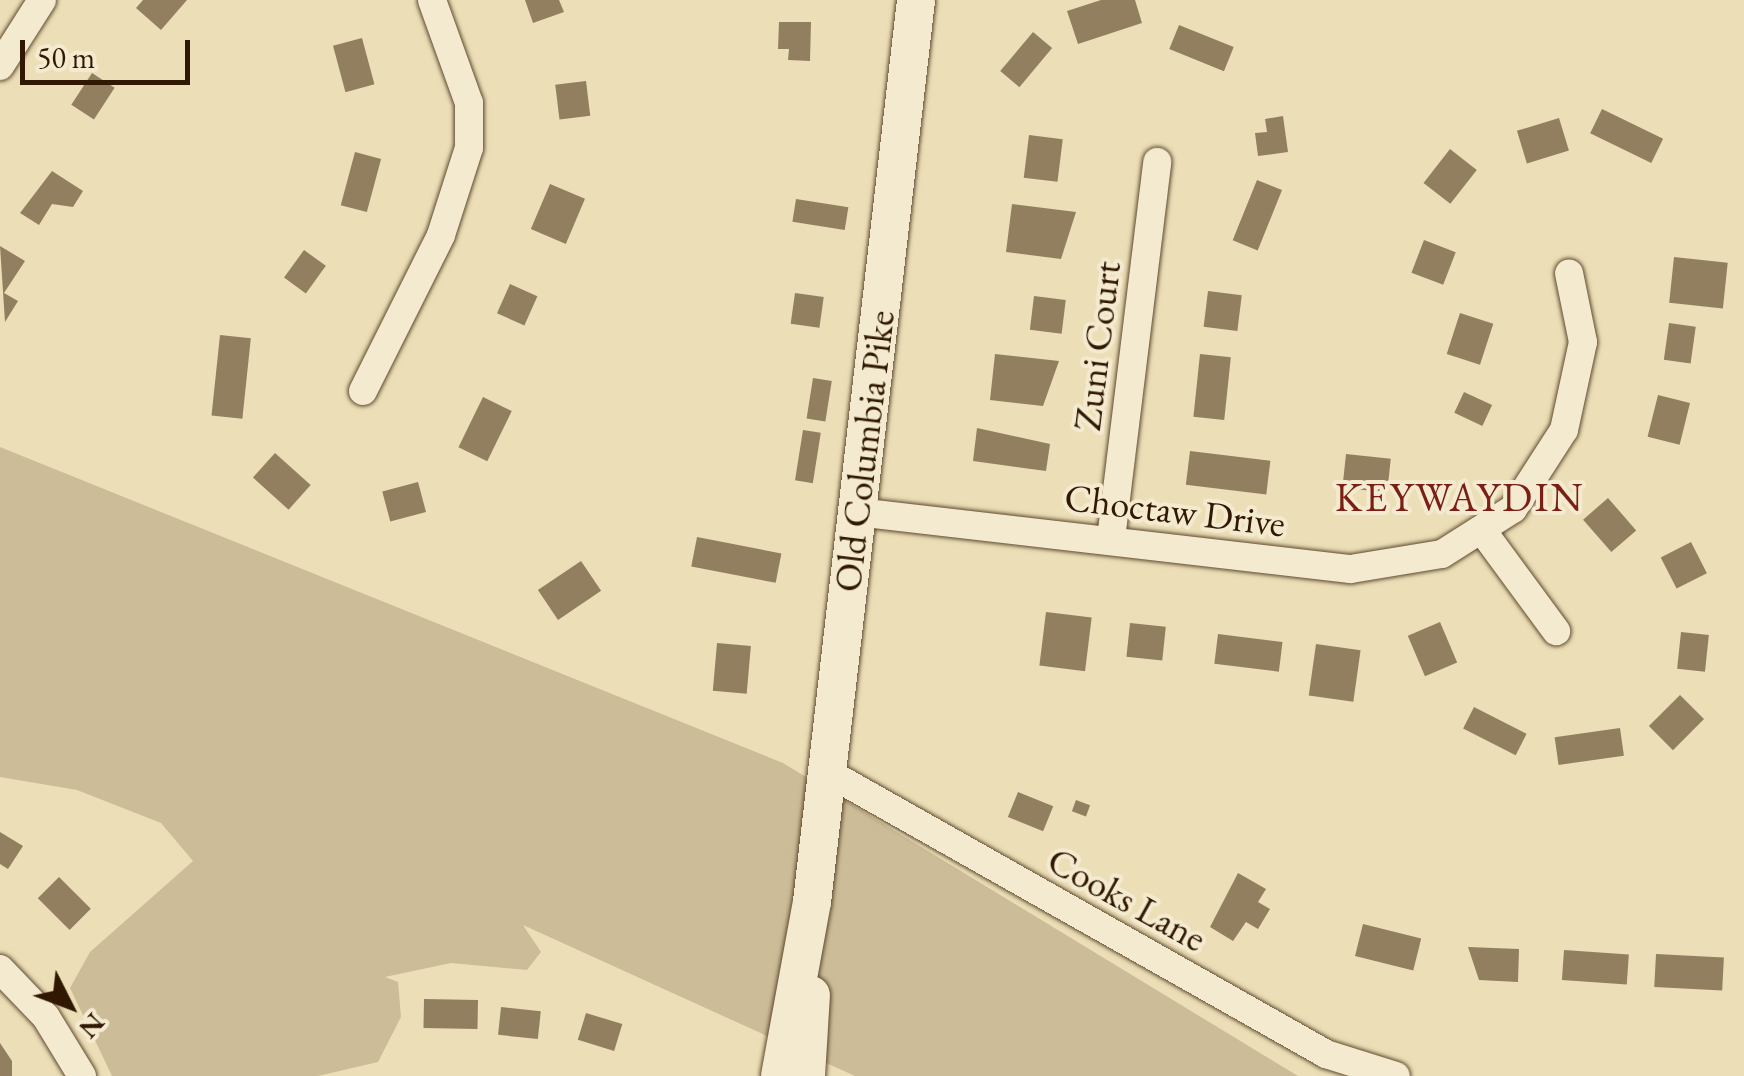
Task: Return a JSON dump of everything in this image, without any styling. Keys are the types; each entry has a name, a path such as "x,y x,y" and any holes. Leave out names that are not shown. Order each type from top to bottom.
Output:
{"street":[{"path":"0,66 42,0"},
{"path":"363,391 441,235 469,148 470,104 432,0"},
{"name":"Old Columbia Pike","path":"780,1076 812,902 916,0"},
{"name":"Zuni Court","path":"1111,540 1157,162"},
{"name":"Choctaw Drive","path":"857,512 1351,569 1442,554 1484,533 1523,497 1564,430 1584,342 1570,273"},
{"path":"1484,533 1556,631"},
{"name":"Cooks Lane","path":"827,772 1326,1054 1396,1076"},
{"name":"Old Columbia Pike","path":"806,1076 812,902"},
{"path":"0,969 46,1017 82,1076"}],"shaded area":[{"path":"0,447 783,763 1298,1076 855,1076 523,925 541,952 527,970 451,963 385,977 398,982 401,1017 378,1062 318,1076 112,1076 70,988 90,952 193,861 161,823 77,790 0,777"}],"building":[{"path":"143,0 187,0 161,30 136,8"},
{"path":"525,0 559,0 564,12 533,23"},
{"path":"1101,0 1135,0 1142,23 1078,44 1067,11"},
{"path":"779,22 811,22 810,61 788,60 789,49 778,49"},
{"path":"1179,25 1234,47 1224,71 1169,49"},
{"path":"1033,32 1052,48 1019,87 1000,71"},
{"path":"362,38 374,84 345,92 333,46"},
{"path":"92,73 115,88 94,120 71,105"},
{"path":"586,81 590,116 559,120 555,85"},
{"path":"1602,109 1663,139 1651,163 1590,133"},
{"path":"1283,116 1288,152 1258,156 1255,133 1267,132 1265,119"},
{"path":"1559,118 1569,151 1527,163 1517,131"},
{"path":"1029,135 1063,139 1058,182 1024,178"},
{"path":"1450,149 1477,170 1450,204 1424,183"},
{"path":"355,152 381,159 367,212 341,205"},
{"path":"52,171 83,191 73,207 52,204 39,225 20,213"},
{"path":"1257,180 1282,190 1258,250 1233,240"},
{"path":"550,184 585,199 566,244 531,229"},
{"path":"796,199 848,207 845,230 792,222"},
{"path":"1012,204 1076,212 1061,259 1006,252"},
{"path":"1424,240 1456,252 1443,285 1411,273"},
{"path":"0,246 25,261 4,293 18,301 5,322"},
{"path":"304,250 326,266 306,293 284,278"},
{"path":"1674,257 1728,263 1723,308 1669,303"},
{"path":"510,284 537,296 524,325 497,313"},
{"path":"1208,291 1242,295 1237,331 1204,327"},
{"path":"795,293 824,297 819,328 791,324"},
{"path":"1034,296 1066,300 1062,334 1030,330"},
{"path":"1460,313 1493,324 1480,365 1447,354"},
{"path":"1669,323 1696,327 1691,363 1664,360"},
{"path":"220,335 251,338 242,419 212,416"},
{"path":"995,354 1059,361 1043,406 990,400"},
{"path":"1200,354 1231,357 1224,420 1193,417"},
{"path":"813,378 832,381 825,421 807,418"},
{"path":"1464,392 1492,405 1482,426 1454,413"},
{"path":"1658,395 1690,403 1680,445 1648,437"},
{"path":"483,397 512,411 487,461 458,447"},
{"path":"977,428 1050,444 1046,471 973,461"},
{"path":"803,430 821,433 813,483 795,480"},
{"path":"1190,451 1270,461 1266,495 1186,485"},
{"path":"275,453 311,485 289,510 253,478"},
{"path":"1346,454 1391,459 1387,493 1342,488"},
{"path":"418,482 426,512 390,522 382,492"},
{"path":"1608,498 1636,530 1611,552 1583,520"},
{"path":"697,537 781,553 776,583 691,566"},
{"path":"1691,542 1707,573 1677,589 1661,557"},
{"path":"581,561 601,591 558,620 538,590"},
{"path":"1046,612 1092,618 1085,671 1039,666"},
{"path":"1440,622 1457,663 1425,676 1408,636"},
{"path":"1130,623 1166,627 1162,661 1126,657"},
{"path":"1681,632 1709,635 1705,672 1677,669"},
{"path":"1218,634 1283,642 1279,672 1214,664"},
{"path":"717,643 751,646 747,694 713,691"},
{"path":"1316,644 1361,650 1353,702 1309,695"},
{"path":"1680,695 1704,719 1673,750 1649,726"},
{"path":"1474,707 1527,734 1516,755 1463,728"},
{"path":"1620,728 1624,756 1559,765 1555,737"},
{"path":"1018,792 1053,806 1043,831 1008,817"},
{"path":"1076,800 1090,805 1086,816 1072,811"},
{"path":"0,832 23,846 8,869 0,864"},
{"path":"1238,873 1266,889 1258,902 1270,909 1258,929 1246,922 1233,941 1210,927"},
{"path":"59,877 91,909 70,930 38,898"},
{"path":"1363,924 1421,939 1413,971 1355,956"},
{"path":"1468,947 1519,949 1518,982 1479,980"},
{"path":"1564,950 1629,955 1627,984 1562,980"},
{"path":"1656,954 1724,958 1722,991 1654,987"},
{"path":"424,999 478,1000 477,1029 423,1028"},
{"path":"501,1007 541,1011 538,1039 498,1035"},
{"path":"586,1013 622,1024 614,1051 578,1040"},
{"path":"0,1043 12,1061 12,1076 0,1076"}],"district":[{"name":"KEYWAYDIN","path":"1460,497"}]}
